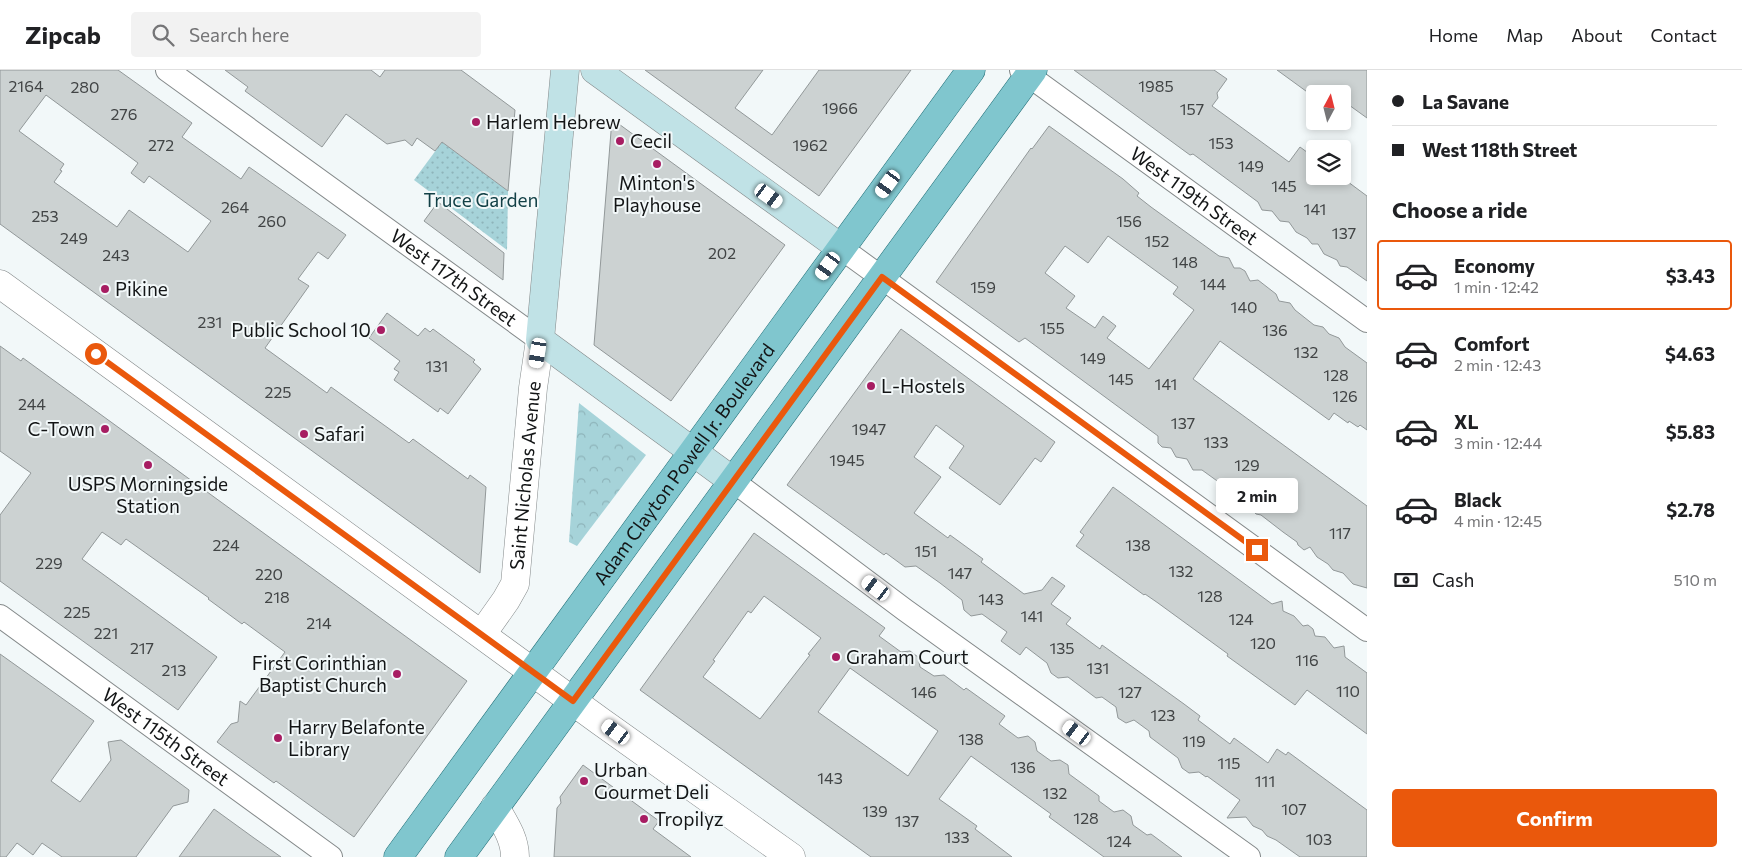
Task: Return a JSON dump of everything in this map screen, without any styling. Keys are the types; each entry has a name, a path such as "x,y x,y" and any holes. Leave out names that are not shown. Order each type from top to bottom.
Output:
{"main road":[{"name":"Saint Nicholas Avenue","path":"540,340 565,70"},
{"path":"595,70 841,248"},
{"name":"Adam Clayton Powell Jr. Boulevard","path":"398,857 971,70"},
{"path":"459,857 882,277 1028,72"},
{"name":"West 117th Street","path":"540,340 733,481"}],"street":[{"name":"West 117th Street","path":"166,70 540,340"},
{"name":"West 119th Street","path":"1028,72 1367,321"},
{"path":"841,248 1367,630"},
{"path":"0,284 573,701 792,857"},
{"name":"Saint Nicholas Avenue","path":"482,634 515,584 533,388 540,340"},
{"name":"West 117th Street","path":"733,481 905,610 1249,857"},
{"name":"West 115th Street","path":"0,616 331,857"},
{"path":"495,807 512,839 515,857"}],"green space":[{"name":"Truce Garden","path":"442,142 508,191 507,250 414,180"},
{"path":"579,403 646,455 577,546 569,542"}],"building":[{"path":"0,70 118,70 192,123 182,137 241,179 249,167 346,235 328,259 318,252 298,279 309,286 265,348 327,393 331,387 409,443 413,439 468,479 470,475 486,487 480,573 0,224","holes":["46,95 138,163 131,173 144,183 149,176 211,221 188,252 129,210 117,227 54,182 62,171 60,170 64,164 19,131"]},
{"path":"225,70 371,70 380,77 385,70 461,70 515,110 508,191 442,142 435,151 417,138 412,146 405,140 387,144 346,114 322,147 245,91 248,87"},
{"path":"645,70 763,70 735,108 772,135 819,70 911,70 819,196"},
{"path":"1074,70 1214,70 1227,79 1217,93 1218,98 1212,106 1289,162 1300,147 1306,151 1306,185 1351,184 1367,196 1367,281 1347,267 1340,266 1337,260 1324,254 1318,244 1312,244 1307,238 1296,232 1289,222 1280,221 1272,211 1262,210 1258,202 1193,154 1190,155"},
{"path":"1277,70 1367,70 1367,118 1351,106 1351,85 1306,85 1306,91"},
{"path":"612,119 785,245 671,401 594,345"},
{"path":"1049,126 1123,179 1139,193 1137,196 1151,207 1219,256 1229,258 1234,268 1240,268 1245,271 1250,281 1258,280 1276,294 1279,301 1290,303 1295,310 1314,325 1323,327 1329,334 1339,338 1345,347 1367,363 1367,430 1360,425 1358,427 1349,421 1348,423 1334,413 1329,420 1220,341 1193,379 1367,506 1367,588 1353,584 1343,573 1333,570 1328,564 1317,557 1310,547 1304,550 1297,542 1261,515 1256,514 1250,507 1243,504 1233,493 1224,492 1220,483 1202,470 1193,470 1187,459 1176,457 1171,448 1162,447 1158,443 1158,436 1025,338 1019,342 936,282","holes":["1108,236 1178,287 1173,294 1194,310 1149,369 1107,338 1116,326 1103,316 1095,328 1066,308 1075,296 1045,273 1065,246 1088,263"]},
{"path":"438,202 504,253 503,280 424,221"},
{"path":"387,313 418,336 425,328 430,332 433,329 475,360 473,362 481,369 448,414 440,408 438,412 394,380 399,372 394,369 400,361 369,338"},
{"path":"901,329 1055,442 1041,462 1035,458 1000,505 949,468 964,446 936,425 914,457 941,477 914,513 948,538 950,535 983,559 981,562 1024,594 1042,590 1052,577 1065,586 1051,604 1071,618 1066,624 1100,649 1102,645 1184,704 1200,716 1198,720 1230,744 1234,738 1268,763 1277,749 1286,755 1288,752 1367,810 1367,857 1300,857 1267,836 1262,830 1253,826 1246,817 1227,818 1240,800 1207,776 1199,772 1189,773 1182,768 1178,758 1150,737 1149,731 1134,720 1126,723 1118,718 1116,707 1102,697 1096,698 1068,677 1058,678 1051,673 1047,663 1026,647 1020,655 1001,641 1007,632 982,614 971,616 964,610 962,600 940,583 916,566 905,567 886,553 884,555 787,485"},
{"path":"0,346 21,361 23,358 467,681 354,837 276,781 274,783 217,742 231,724 238,722 240,701 246,705 285,652 244,622 242,624 126,539 121,545 102,532 82,559 217,657 178,710 0,581 0,515 31,473 0,451"},
{"path":"1113,487 1272,604 1282,601 1283,611 1294,616 1303,626 1308,625 1313,629 1315,636 1325,637 1334,648 1344,646 1345,657 1367,673 1367,734 1307,690 1295,705 1158,603 1076,546 1084,535 1080,532"},
{"path":"754,533 885,628 879,636 901,652 910,651 918,657 920,667 934,676 944,675 1005,716 999,724 1018,738 1028,736 1035,742 1037,751 1051,761 1060,760 1068,765 1069,774 1099,796 1099,801 1114,812 1123,810 1131,816 1133,825 1147,835 1151,834 1182,857 1104,857 1049,817 1051,814 971,756 939,799 977,826 975,829 1012,857 871,857 640,690","holes":["764,596 821,638 760,719 703,677 748,611 751,613","850,668 938,731 908,776 818,712"]},
{"path":"0,654 94,721 51,781 80,802 111,760 108,742 121,740 189,790 188,802 173,806 136,857 62,857 42,843 33,855 17,843 6,857 0,857"},
{"path":"583,765 659,821 653,829 691,857 554,857 557,808 561,803 560,797"},
{"path":"214,809 254,838 281,857 179,857"}],"place":[{"name":"Harlem Hebrew","path":"476,122"},
{"name":"Cecil","path":"620,141"},
{"name":"Minton's Playhouse","path":"657,164"},
{"name":"Pikine","path":"105,289"},
{"name":"Public School 10","path":"381,330"},
{"name":"L-Hostels","path":"871,386"},
{"name":"C-Town","path":"105,429"},
{"name":"Safari","path":"304,434"},
{"name":"USPS Morningside Station","path":"148,465"},
{"name":"Graham Court","path":"836,657"},
{"name":"First Corinthian Baptist Church","path":"397,674"},
{"name":"Harry Belafonte Library","path":"278,738"},
{"name":"Urban Gourmet Deli","path":"584,781"},
{"name":"Tropilyz","path":"644,819"}],"route":[{"path":"96,354 573,701 882,277 1257,550"}]}
